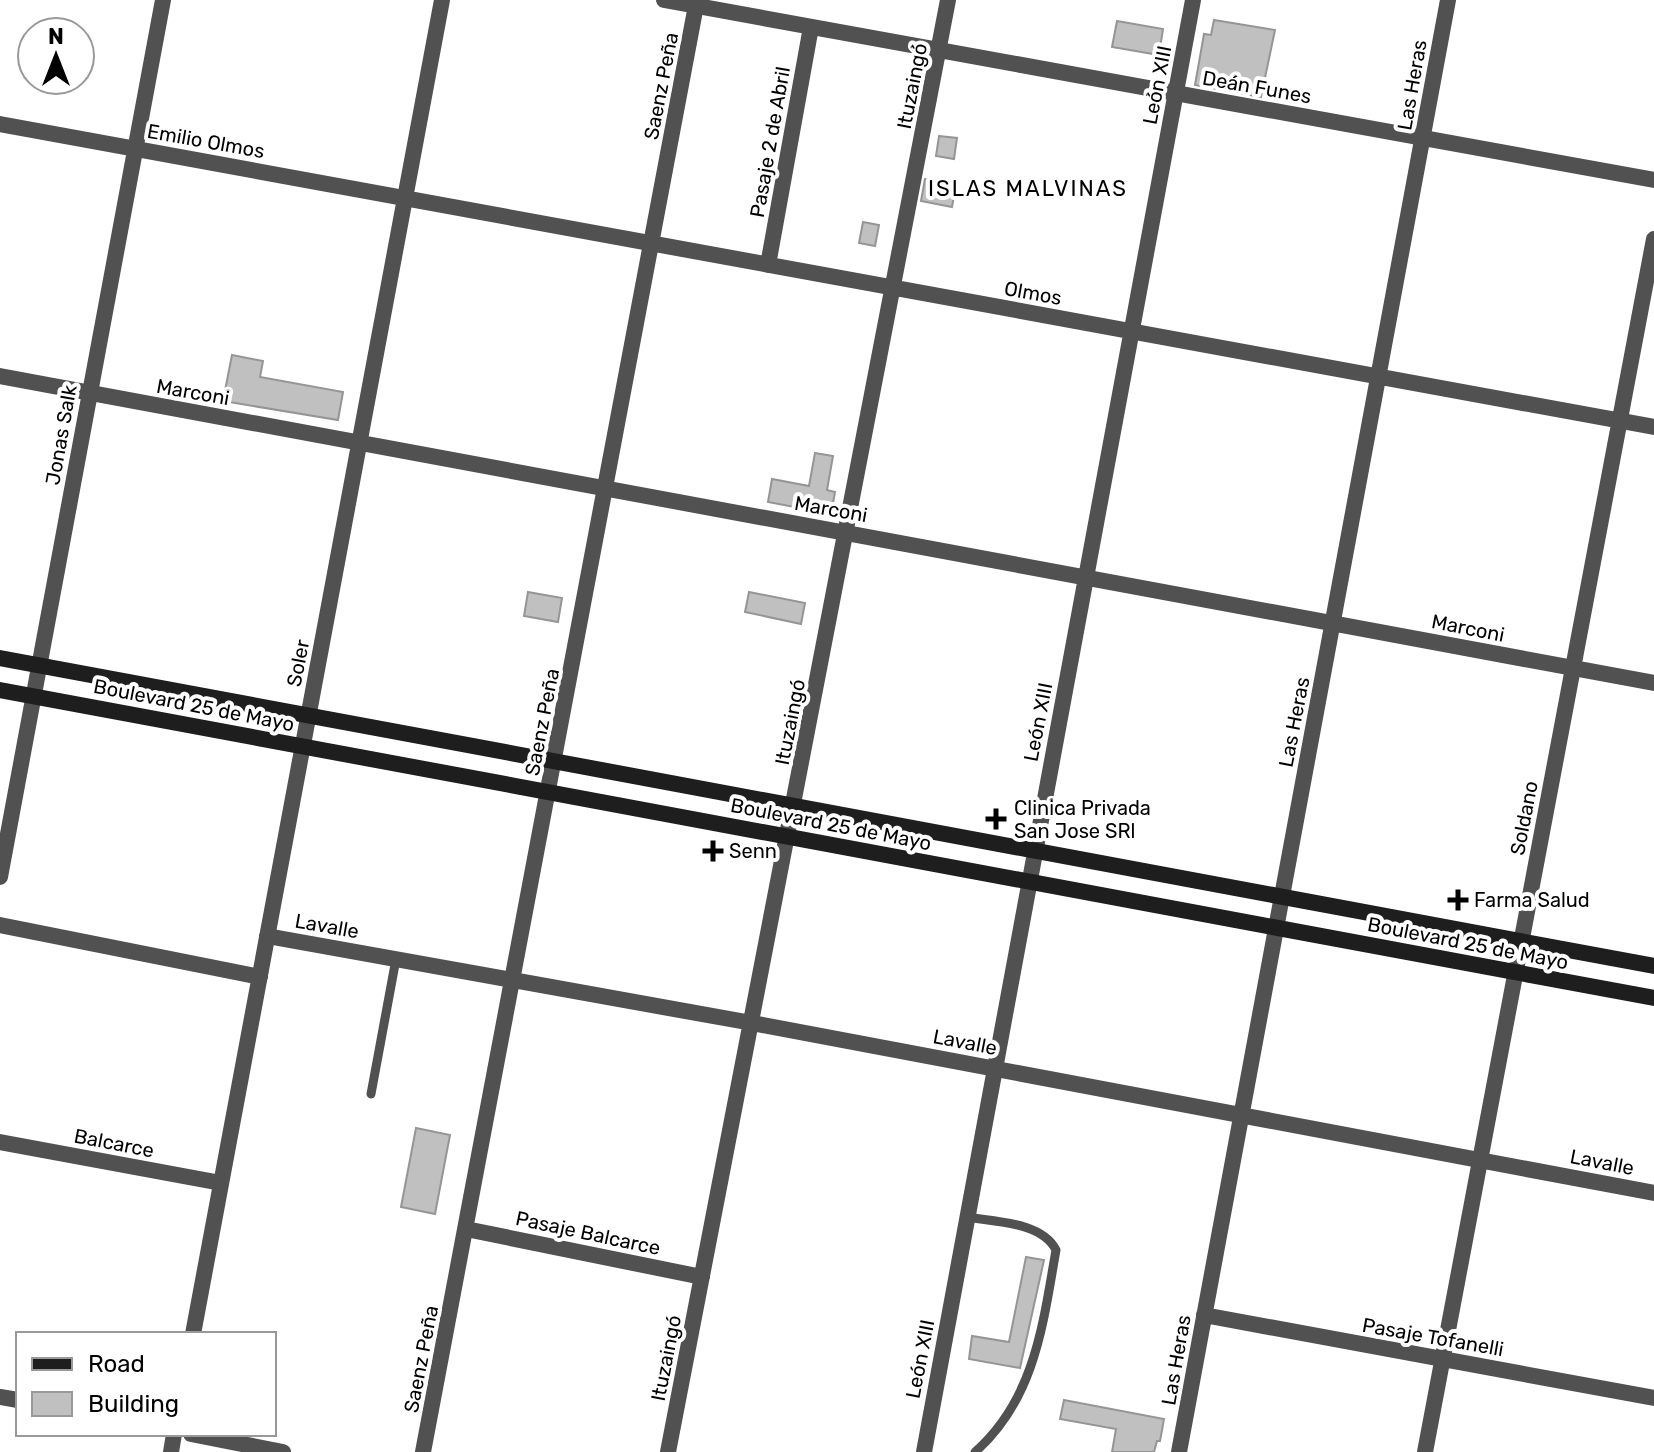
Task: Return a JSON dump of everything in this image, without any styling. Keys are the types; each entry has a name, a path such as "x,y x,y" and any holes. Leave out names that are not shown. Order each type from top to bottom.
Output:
{"street":[{"name":"Jonas Salk","path":"0,877 163,0"},
{"name":"Soler","path":"193,1332 442,0"},
{"name":"Deán Funes","path":"664,0 697,3 811,27 1654,180"},
{"name":"Ituzaingó","path":"668,1452 948,0"},
{"name":"León XIII","path":"924,1452 1193,0"},
{"name":"Las Heras","path":"1179,1452 1448,0"},
{"name":"Saenz Peña","path":"423,1452 697,3"},
{"name":"Pasaje 2 de Abril","path":"768,265 811,27"},
{"name":"Emilio Olmos","path":"0,124 405,198"},
{"name":"Olmos","path":"405,198 1654,427"},
{"name":"Soldano","path":"1425,1452 1654,239"},
{"name":"Marconi","path":"0,376 1654,683"},
{"name":"Boulevard 25 de Mayo","path":"0,658 1654,966"},
{"name":"Boulevard 25 de Mayo","path":"0,690 1654,998"},
{"path":"0,925 260,977"},
{"name":"Lavalle","path":"267,936 995,1068 1654,1193"},
{"name":"Balcarce","path":"0,1142 221,1183"},
{"name":"Pasaje Balcarce","path":"466,1229 702,1277"},
{"name":"Pasaje Tofanelli","path":"1204,1315 1654,1398"},
{"path":"201,1436 283,1452"}],"lane":[{"path":"371,1094 396,959"},
{"path":"967,1217 1036,1230 1050,1239 1056,1250 1038,1353 1004,1421 975,1452"}],"building":[{"path":"1214,20 1275,30 1261,97 1195,85 1204,34 1211,35"},
{"path":"1117,21 1163,29 1159,55 1112,47"},
{"path":"939,136 957,138 954,159 936,156"},
{"path":"925,179 956,185 952,207 921,201"},
{"path":"863,222 879,225 875,246 859,243"},
{"path":"232,355 263,361 260,377 343,392 338,420 223,401"},
{"path":"815,453 833,456 827,490 835,492 832,509 827,508 826,513 768,502 772,479 809,486"},
{"path":"528,592 562,598 558,622 524,616"},
{"path":"749,592 805,603 801,624 745,612"},
{"path":"416,1128 450,1135 435,1214 401,1207"},
{"path":"1026,1257 1044,1260 1020,1368 969,1359 972,1336 1009,1342"},
{"path":"1064,1400 1164,1419 1160,1441 1157,1441 1154,1452 1112,1452 1116,1429 1060,1419"}],"place":[{"name":"Clinica Privada San Jose SRl","path":"996,819"},
{"name":"Senn","path":"713,851"},
{"name":"Farma Salud","path":"1458,900"}],"district":[{"name":"ISLAS MALVINAS","path":"1028,188"}]}
